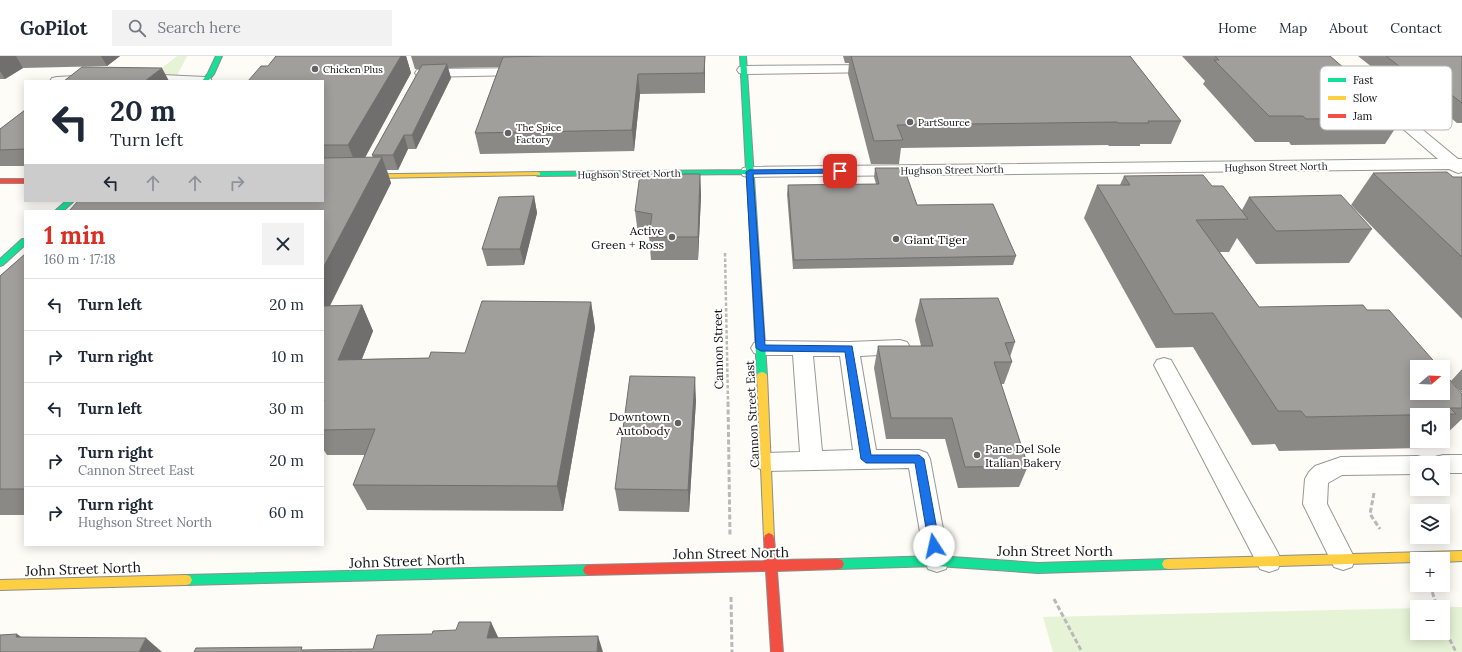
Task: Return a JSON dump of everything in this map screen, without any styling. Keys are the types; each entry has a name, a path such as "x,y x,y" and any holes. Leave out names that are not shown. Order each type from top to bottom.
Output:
{"main road":[{"path":"206,80 211,74 219,56"},
{"name":"Cannon Street East","path":"742,56 761,348 770,566 777,652"},
{"name":"Hughson Street North","path":"324,177 749,172"},
{"path":"0,181 24,181"},
{"path":"60,210 69,202"},
{"path":"0,263 24,242"},
{"name":"John Street North","path":"0,585 937,561 1038,568 1462,556"}],"street":[{"path":"1415,130 1459,167"},
{"name":"Hughson Street North","path":"749,172 1459,167"}],"lane":[{"path":"744,70 893,68"},
{"path":"412,87 420,73 536,71"},
{"path":"74,80 107,78"},
{"path":"130,78 180,80"},
{"path":"364,177 371,163"},
{"path":"761,348 802,349 900,347"},
{"path":"849,348 866,459"},
{"path":"802,349 812,461"},
{"path":"1164,364 1269,561"},
{"path":"766,462 919,459 937,561"},
{"path":"1450,464 1462,464"},
{"path":"1342,559 1315,504 1317,479 1323,473 1341,466 1410,465"}],"path":[{"name":"Cannon Street","path":"725,250 729,503"},
{"path":"1362,466 1375,487 1370,514 1399,557"},
{"path":"1038,568 1082,652"},
{"path":"732,624 732,652"},
{"path":"1450,640 1456,652"}],"green space":[{"path":"177,56 187,56 177,76 153,75"},
{"path":"1450,607 1462,607 1462,652 1053,652 1043,617 1410,608 1410,640 1450,640"}],"building":[{"path":"276,56 401,56 348,145 324,145 324,80 249,80 261,66 268,66"},
{"path":"705,56 704,73 638,74 632,130 475,133 503,57"},
{"path":"851,56 1130,56 1181,121 1148,121 1149,123 1117,122 897,125 903,140 874,141"},
{"path":"1215,56 1330,56 1342,66 1320,66 1320,119 1306,119 1303,116 1269,116 1214,60 1219,60"},
{"path":"1386,56 1462,56 1462,103 1452,95 1452,66 1399,66"},
{"path":"447,64 412,135 404,135 393,155 372,155 422,65"},
{"path":"82,67 162,68 146,80 65,80"},
{"path":"24,111 24,149 0,150 0,129"},
{"path":"382,157 324,266 324,210 70,210 77,202 324,202 324,158"},
{"name":"Giant Tiger","path":"875,168 904,168 917,205 993,204 1016,256 794,260 788,185 879,184"},
{"path":"1447,172 1453,177 1462,177 1462,257 1373,173"},
{"path":"640,174 700,174 698,237 649,237 652,214 635,211"},
{"path":"1203,175 1212,186 1223,186 1248,219 1196,220 1259,307 1363,305 1367,310 1389,310 1433,360 1410,360 1410,400 1450,400 1450,380 1462,394 1462,408 1410,408 1410,415 1306,417 1301,411 1278,411 1213,313 1174,314 1097,185 1130,185 1124,176"},
{"path":"1341,195 1372,229 1276,231 1249,197"},
{"path":"534,196 520,249 482,249 499,197"},
{"path":"24,255 24,489 0,489 0,276"},
{"path":"998,298 1015,342 1005,343 1012,362 994,362 1028,466 965,467 952,418 891,418 878,346 933,346 920,299"},
{"path":"482,301 591,302 557,486 353,485 375,429 324,430 324,306 362,305 338,360 429,358 431,352 465,353"},
{"path":"630,376 695,377 688,490 615,489"},
{"path":"1450,408 1456,414 1450,414"},
{"path":"459,622 491,622 487,638 598,636 597,652 194,652 196,648 302,647 301,650 373,649 377,635 432,634 433,631 456,630"},
{"path":"17,634 16,637 146,638 139,652 0,652 0,635"}],"traffic: fast":[{"path":"206,80 211,74 219,56"},
{"path":"743,56 762,375"},
{"path":"538,174 749,172"},
{"path":"60,210 69,202"},
{"path":"0,263 24,242"},
{"path":"838,564 937,561 1038,568 1168,564"},
{"path":"186,580 589,570"}],"traffic: slow":[{"path":"324,177 538,174"},
{"path":"762,375 769,538"},
{"path":"1168,564 1462,556"},
{"path":"0,585 186,580"}],"traffic: jam":[{"path":"0,181 24,181"},
{"path":"769,538 777,652"},
{"path":"589,570 838,564"}],"place":[{"name":"Chicken Plus","path":"315,69"},
{"name":"PartSource","path":"910,122"},
{"name":"The Spice Factory","path":"508,133"},
{"name":"Active Green + Ross","path":"672,237"},
{"name":"Giant Tiger","path":"896,239"},
{"name":"Downtown Autobody","path":"678,423"},
{"name":"Pane Del Sole Italian Bakery","path":"977,455"}],"route":[{"path":"840,171 749,172 761,348 849,348 866,459 919,459 934,546"}]}
